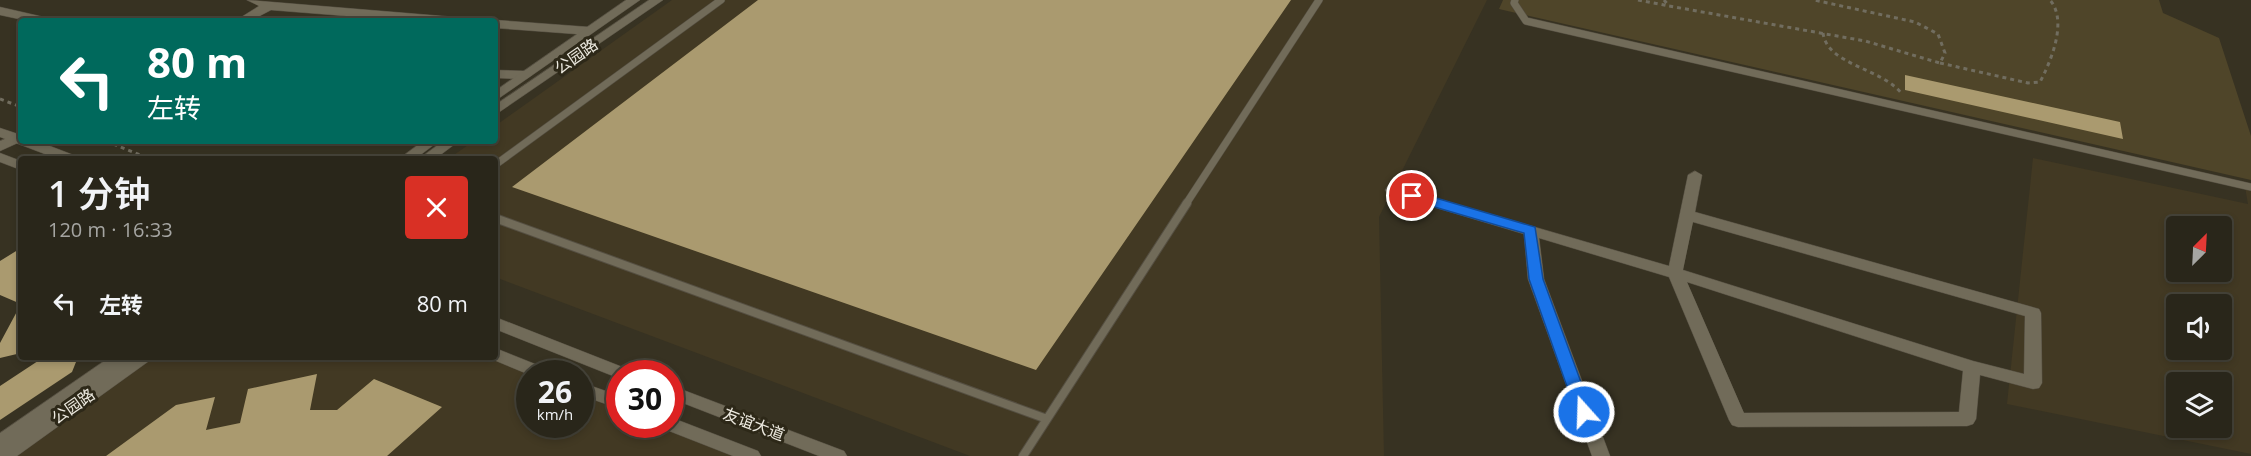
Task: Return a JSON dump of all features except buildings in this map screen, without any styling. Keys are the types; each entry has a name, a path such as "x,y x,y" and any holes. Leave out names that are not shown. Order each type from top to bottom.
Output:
{"street":[{"path":"253,0 269,6 417,18"},
{"path":"247,18 282,0"},
{"path":"498,95 634,0"},
{"name":"公园路","path":"498,109 657,0"},
{"path":"0,11 31,18"},
{"path":"498,24 589,32"},
{"path":"498,74 526,75"},
{"path":"0,132 18,138"},
{"path":"0,147 18,140"},
{"path":"34,144 64,156"},
{"path":"410,156 428,144"},
{"path":"430,156 448,144"},
{"path":"0,157 18,165"},
{"path":"1695,175 1675,273 1738,420 1966,420 1972,367"},
{"path":"1392,190 1675,273 1972,367 2033,382 2033,314 1687,214"},
{"path":"1531,231 1536,279 1600,456"},
{"path":"498,324 606,367"},
{"path":"498,355 516,363"},
{"path":"0,442 118,360"},
{"name":"公园路","path":"3,456 139,360"},
{"name":"友谊大道","path":"684,396 838,456"},
{"name":"友谊大道","path":"684,429 752,456"}],"lane":[{"path":"498,163 721,0"},
{"path":"1023,456 1319,0"},
{"path":"1515,0 1514,3 1526,21 2251,187"},
{"path":"498,219 1047,419"}],"path":[{"path":"1638,0 1864,41 1940,63 2028,83 2040,82 2045,74 2060,28 2057,11 2050,0"},
{"path":"1664,0 1670,6"},
{"path":"1814,0 1915,22 1938,34 1945,53 1940,63"},
{"path":"1823,33 1822,39 1827,50 1883,76 1898,86 1905,108"},
{"path":"0,99 18,106"},
{"path":"113,144 143,156"}],"shaded area":[{"path":"672,0 1487,0 1379,217 1384,456 970,456 498,278 498,156 452,156 470,144 498,144 498,124"},
{"path":"1503,0 2159,0 2163,13 2219,38 2251,136 2251,180 1499,9"},
{"path":"2033,158 2248,204 2245,187 2251,188 2251,454 2173,438 2232,438 2232,372 2166,372 2166,437 2007,404"},
{"path":"145,360 494,360 516,369 516,438 594,438 594,400 606,405 606,438 684,436 734,456 12,456"}],"route":[{"path":"1412,196 1531,231 1536,279 1584,412"}]}
